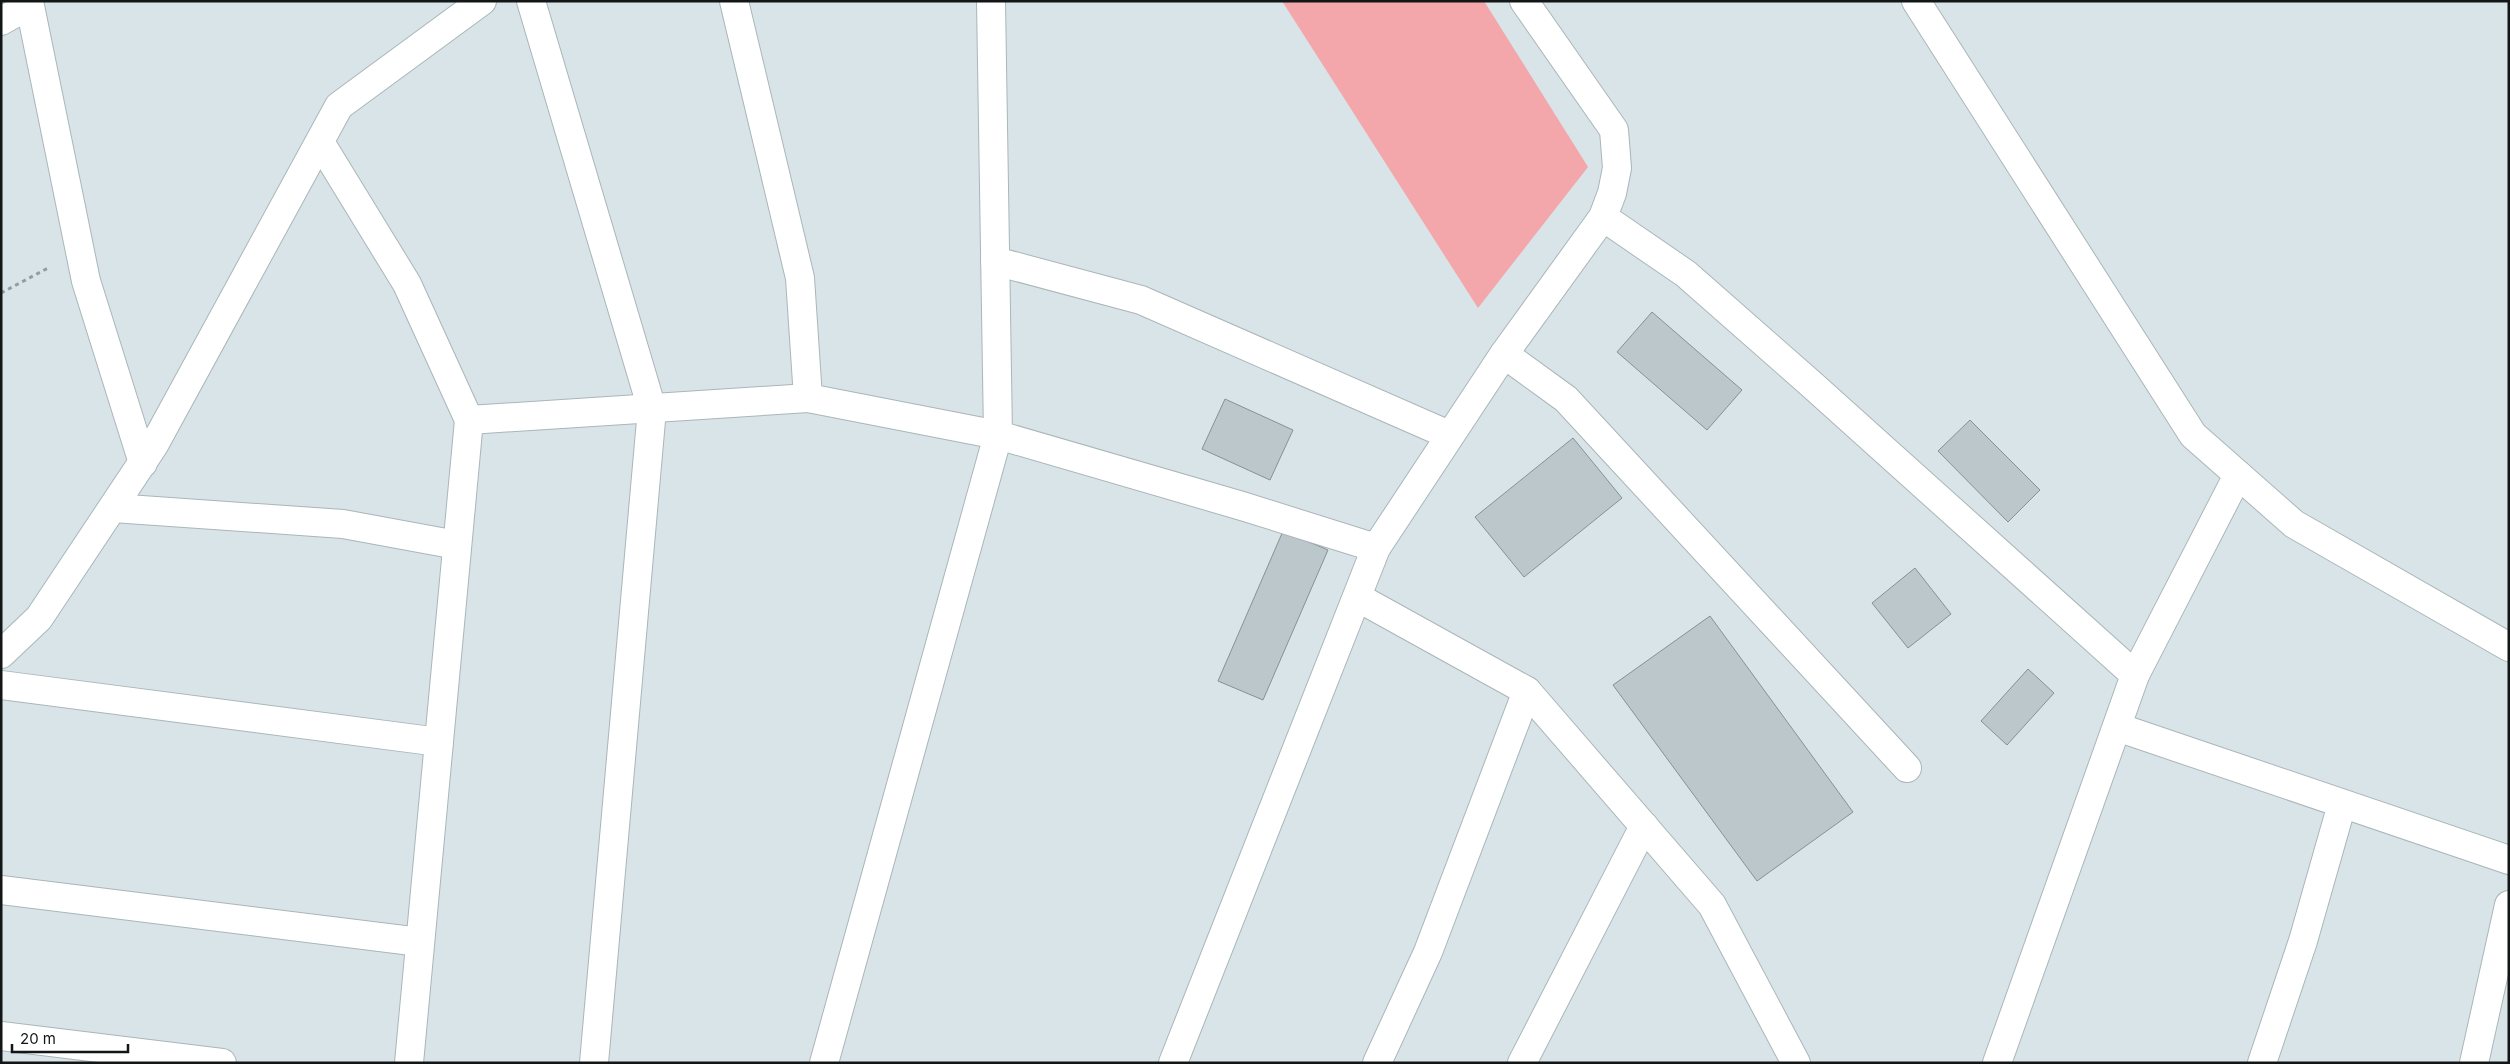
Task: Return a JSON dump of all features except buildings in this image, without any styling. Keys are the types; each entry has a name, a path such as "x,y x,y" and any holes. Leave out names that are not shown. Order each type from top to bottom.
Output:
{"street":[{"path":"1,654 39,618 154,446 339,106 482,1"},
{"path":"531,1 652,409 594,1063"},
{"path":"734,1 741,22 800,278 808,398"},
{"path":"824,1063 998,435 991,1"},
{"path":"1173,1063 1376,548 1504,354 1603,216 1612,193 1617,168 1614,130 1524,1"},
{"path":"1916,1 2193,435 2294,524 2509,647"},
{"path":"1,21 29,4 86,281 143,463"},
{"path":"320,142 408,284 469,420 409,1063"},
{"path":"1603,216 1686,274 2135,675"},
{"path":"995,261 1141,300 1449,435"},
{"path":"1504,354 1566,399 1908,768"},
{"path":"469,420 808,398 998,435 1242,506 1376,548"},
{"path":"1997,1063 2135,675 2238,474"},
{"path":"113,508 343,524 457,545"},
{"path":"1356,597 1528,691 1712,905 1796,1063"},
{"path":"1,685 439,742"},
{"path":"1378,1063 1428,952 1528,691"},
{"path":"2116,727 2509,860"},
{"path":"2262,1063 2303,942 2342,804"},
{"path":"1522,1063 1644,826"},
{"path":"1,890 420,942"},
{"path":"2474,1063 2509,905"},
{"path":"1,1036 222,1063"}],"path":[{"path":"1,293 79,251"}],"shaded area":[{"path":"1282,1 1484,1 1588,167 1478,308"}]}
